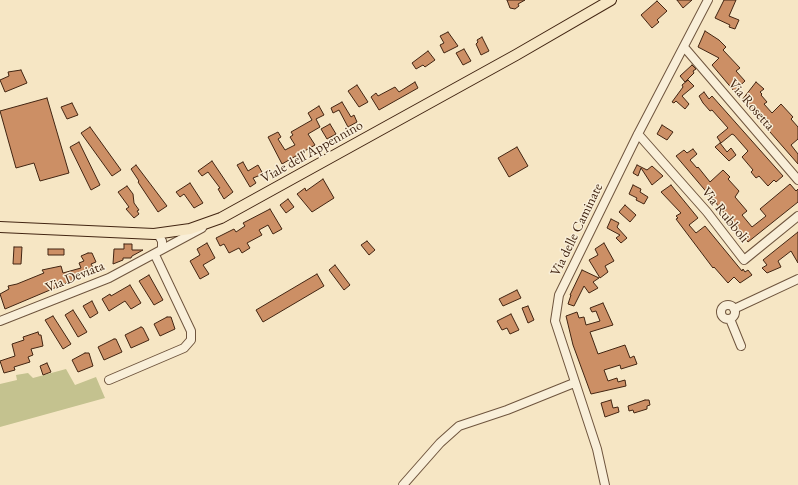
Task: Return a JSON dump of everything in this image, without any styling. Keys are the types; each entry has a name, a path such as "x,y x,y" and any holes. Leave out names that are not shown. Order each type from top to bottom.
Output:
{"main road":[{"name":"Viale dell'Appennino","path":"0,227 180,236 221,218 516,55 611,0"}],"street":[{"name":"Via delle Caminate","path":"604,485 597,449 554,321 559,295 638,134 708,0"},
{"name":"Via Rosetta","path":"684,47 798,180"},
{"name":"Via Rubboli","path":"638,134 707,212 744,260 798,216"},
{"path":"109,380 184,348 191,340 191,331 158,252 162,241 159,236 154,234"},
{"name":"Via Deviata","path":"0,321 109,278 158,252 174,235 180,236"},
{"path":"734,309 798,279"},
{"path":"730,319 725,319 722,316 722,309 728,305 734,309"},
{"path":"730,319 734,315 734,309"},
{"path":"730,319 741,346"},
{"path":"403,485 440,443 459,426 507,410 574,382"}],"shaded area":[{"path":"66,369 75,385 96,377 105,398 0,427 0,384 17,380 16,375 28,373 33,378"}],"building":[{"path":"507,0 525,0 518,4 519,6 515,9 510,8"},
{"path":"677,0 692,0 683,8"},
{"path":"724,0 736,0 729,16 739,20 735,29 715,18"},
{"path":"657,1 667,11 657,20 659,22 652,28 641,15"},
{"path":"705,31 719,40 726,47 723,50 740,68 736,71 745,81 734,91 712,65 719,58 698,47"},
{"path":"448,32 458,46 444,53 440,45 444,43 440,36"},
{"path":"482,37 489,51 481,55 476,44 478,42 477,40"},
{"path":"464,49 471,61 463,65 456,53"},
{"path":"428,51 435,60 425,67 423,65 416,69 412,63"},
{"path":"692,65 696,69 685,82 680,76"},
{"path":"21,70 27,83 5,92 0,80 9,76 8,72"},
{"path":"688,80 694,86 682,96 689,104 685,109 676,101 674,103 672,102 683,87 682,85"},
{"path":"415,82 418,88 379,110 371,97 376,93 378,96 395,87 399,92"},
{"path":"756,82 764,89 760,92 767,102 764,104 772,113 781,104 793,117 791,119 798,127 798,139 791,145 798,154 798,164 742,100"},
{"path":"357,85 368,102 359,107 348,91"},
{"path":"704,92 709,99 712,96 783,176 776,182 774,180 768,186 759,176 756,178 751,172 753,170 742,157 748,151 734,135 732,134 721,143 717,137 728,128 712,110 710,111 703,103 699,96"},
{"path":"47,98 69,173 40,181 34,163 16,168 0,111"},
{"path":"342,102 351,117 354,115 357,122 348,127 339,110 333,113 331,108"},
{"path":"72,103 78,115 67,119 61,107"},
{"path":"319,106 324,115 316,119 320,127 308,134 315,145 282,164 268,137 278,132 281,137 278,139 285,150 295,145 290,137 293,135 291,132 312,120 308,113"},
{"path":"330,124 336,134 327,139 321,129"},
{"path":"662,125 673,132 667,140 657,134"},
{"path":"90,127 121,170 112,176 81,133"},
{"path":"79,142 100,185 91,190 70,147"},
{"path":"720,143 727,152 731,148 736,155 729,161 715,147"},
{"path":"517,147 528,166 509,177 498,158"},
{"path":"693,149 697,154 690,160 697,168 698,167 710,182 723,170 730,177 728,179 739,191 735,197 747,211 742,215 752,227 766,216 760,209 790,184 796,191 798,189 798,202 748,242 733,223 730,225 723,217 726,215 676,156 684,150 687,153"},
{"path":"212,161 233,192 224,199 218,189 220,188 208,172 202,176 198,171"},
{"path":"243,162 248,171 258,165 263,174 253,178 256,183 250,187 237,165"},
{"path":"136,165 167,206 158,212 131,169"},
{"path":"637,165 647,170 652,166 663,176 652,185 641,168 638,176 633,173"},
{"path":"323,179 334,198 312,212 297,194 305,188 306,191"},
{"path":"190,183 203,203 194,208 184,194 180,197 176,192"},
{"path":"633,185 641,189 640,192 648,197 644,204 629,194"},
{"path":"671,185 698,218 689,225 696,233 705,226 742,271 743,269 745,272 748,270 752,275 740,283 734,277 728,283 714,267 713,268 676,219 678,218 676,216 681,213 661,192"},
{"path":"127,186 133,194 134,203 139,210 137,211 139,214 134,218 126,209 129,207 118,192"},
{"path":"288,199 294,207 286,213 280,205"},
{"path":"625,205 636,215 630,222 619,212"},
{"path":"270,209 282,229 273,234 268,225 259,230 262,235 247,243 250,248 242,253 239,248 229,253 224,244 220,246 216,238 234,229 236,232 245,226 243,223"},
{"path":"611,219 619,223 617,227 627,238 621,243 616,238 620,235 607,228"},
{"path":"798,232 798,263 791,251 778,261 781,267 767,273 762,268 767,265 763,260"},
{"path":"367,241 375,250 369,255 361,245"},
{"path":"207,243 215,258 203,265 209,274 200,279 190,261 200,255 197,249"},
{"path":"604,243 614,261 605,266 608,272 600,278 589,260 598,255 595,249"},
{"path":"124,244 132,244 132,250 143,250 131,258 123,258 123,260 113,264 114,249 124,249"},
{"path":"14,247 22,247 21,264 13,264"},
{"path":"48,249 64,249 64,255 48,255"},
{"path":"92,253 96,262 91,264 95,271 5,309 0,294 9,289 8,286 44,273 42,270 61,266 63,273 81,268 79,263 84,261 81,256"},
{"path":"335,265 350,285 344,290 329,270"},
{"path":"582,270 599,278 593,282 598,288 589,293 584,286 574,306 568,304 570,295"},
{"path":"317,274 324,286 263,322 256,310"},
{"path":"149,275 163,300 154,305 139,281"},
{"path":"130,285 141,303 131,309 125,301 109,311 102,299 110,294 111,296"},
{"path":"517,290 521,298 503,306 499,299"},
{"path":"92,301 98,313 90,318 83,306"},
{"path":"603,303 613,325 590,332 598,354 625,345 630,358 634,356 637,364 621,369 620,365 604,370 608,381 617,378 618,382 625,380 626,386 591,394 573,345 566,316 577,312 579,318 584,317 586,325 600,321 596,311 592,312 590,308"},
{"path":"528,306 534,320 528,323 522,308"},
{"path":"73,310 87,332 78,337 65,315"},
{"path":"511,314 519,330 510,334 507,328 502,330 497,321"},
{"path":"53,316 71,344 63,349 45,320"},
{"path":"167,317 171,317 175,329 160,336 154,324"},
{"path":"141,327 149,340 131,348 125,335"},
{"path":"38,332 39,335 41,335 43,346 31,349 33,355 28,357 30,362 14,367 15,370 4,373 0,361 15,356 12,344 24,340 23,337"},
{"path":"116,339 122,352 104,360 98,347"},
{"path":"85,353 89,353 93,366 78,372 72,360"},
{"path":"47,363 51,372 43,375 40,366"},
{"path":"611,400 613,408 618,407 619,412 605,417 601,403"},
{"path":"649,400 650,405 647,406 647,409 634,413 633,410 629,411 628,406"}]}
